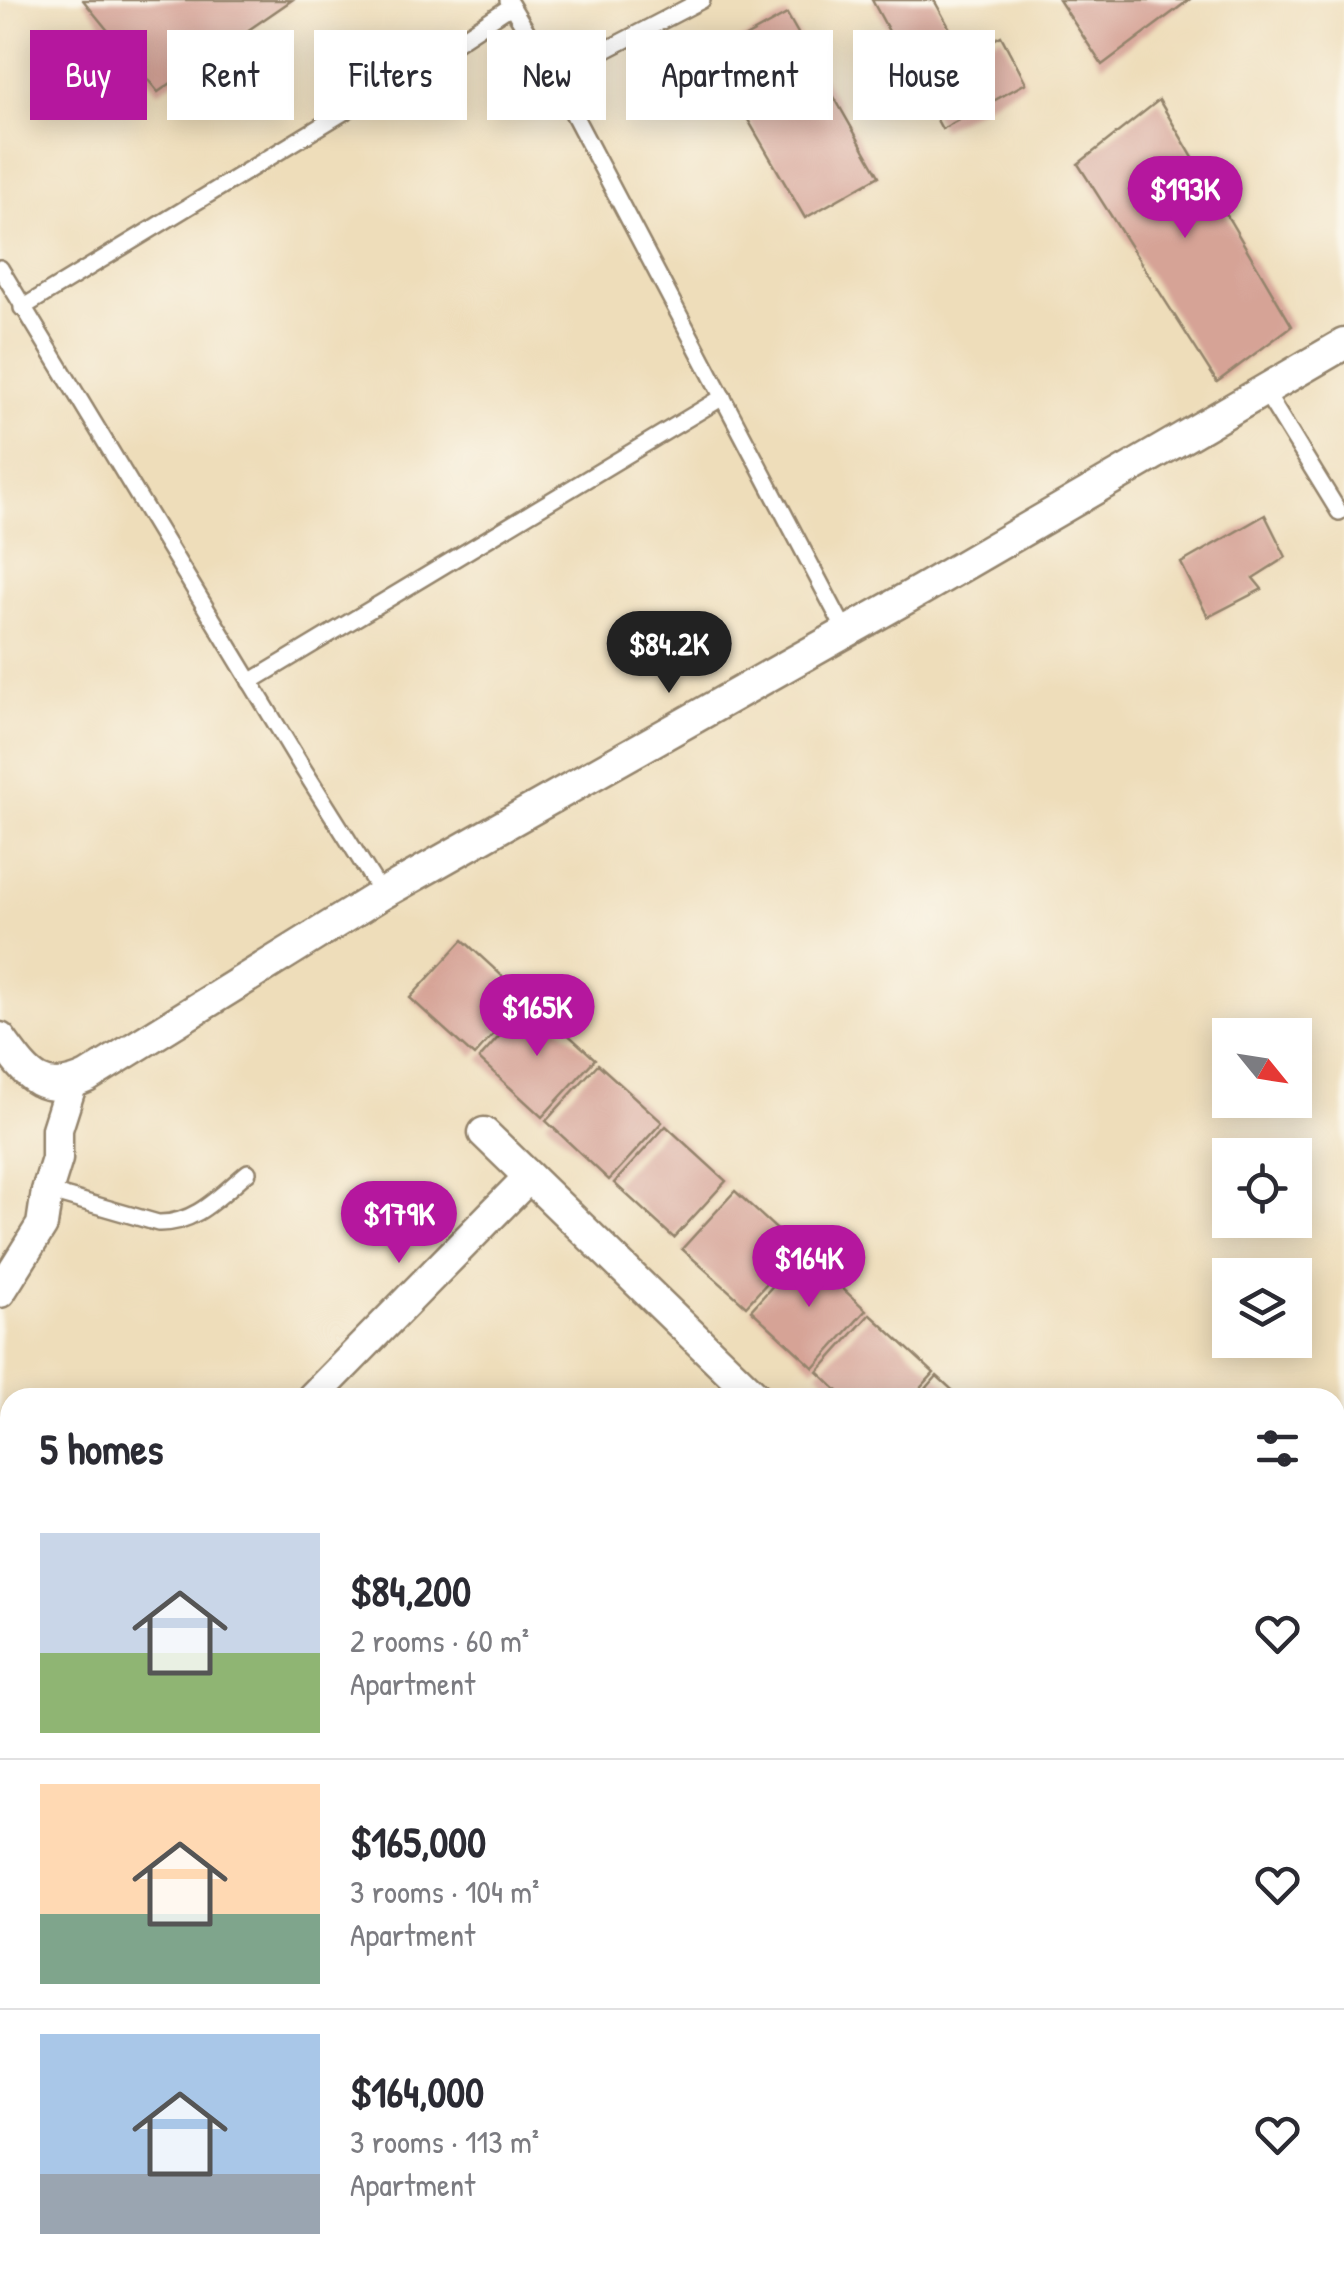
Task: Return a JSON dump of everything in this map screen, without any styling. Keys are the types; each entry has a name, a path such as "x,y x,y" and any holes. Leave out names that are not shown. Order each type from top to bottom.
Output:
{"street":[{"path":"0,1038 26,1074 38,1082 70,1085 382,894 920,590 1344,344"},
{"path":"0,1292 42,1225 57,1159 57,1129 70,1085"},
{"path":"484,1133 747,1388"},
{"path":"322,1388 529,1177"}],"lane":[{"path":"606,50 702,0"},
{"path":"22,308 426,62 509,3 525,30"},
{"path":"577,120 844,630"},
{"path":"0,268 382,894"},
{"path":"1264,390 1342,512"},
{"path":"250,682 723,397"},
{"path":"47,1191 158,1223 175,1223 194,1217 248,1172"}],"building":[{"path":"83,0 292,0 248,30 167,30 167,86 158,92 147,79 147,30 107,30"},
{"path":"872,0 934,0 951,30 888,30"},
{"path":"1059,0 1189,0 1102,65"},
{"path":"787,14 796,30 758,30"},
{"path":"1001,36 1026,83 995,100 995,39"},
{"path":"833,95 879,176 805,218 748,120 833,120"},
{"path":"1159,100 1292,326 1217,382 1078,164"},
{"path":"937,120 958,120 942,129"},
{"path":"1265,515 1286,557 1253,578 1262,589 1208,617 1181,563"},
{"path":"463,940 526,998 474,1056 410,998"},
{"path":"531,1001 595,1059 542,1117 479,1059"},
{"path":"598,1064 662,1122 609,1180 546,1121"},
{"path":"666,1126 726,1181 674,1238 614,1183"},
{"path":"735,1191 798,1249 746,1306 682,1249"},
{"path":"803,1252 866,1310 814,1368 751,1310"},
{"path":"870,1314 934,1373 920,1388 835,1388 818,1372"},
{"path":"937,1376 950,1388 927,1388"}]}
